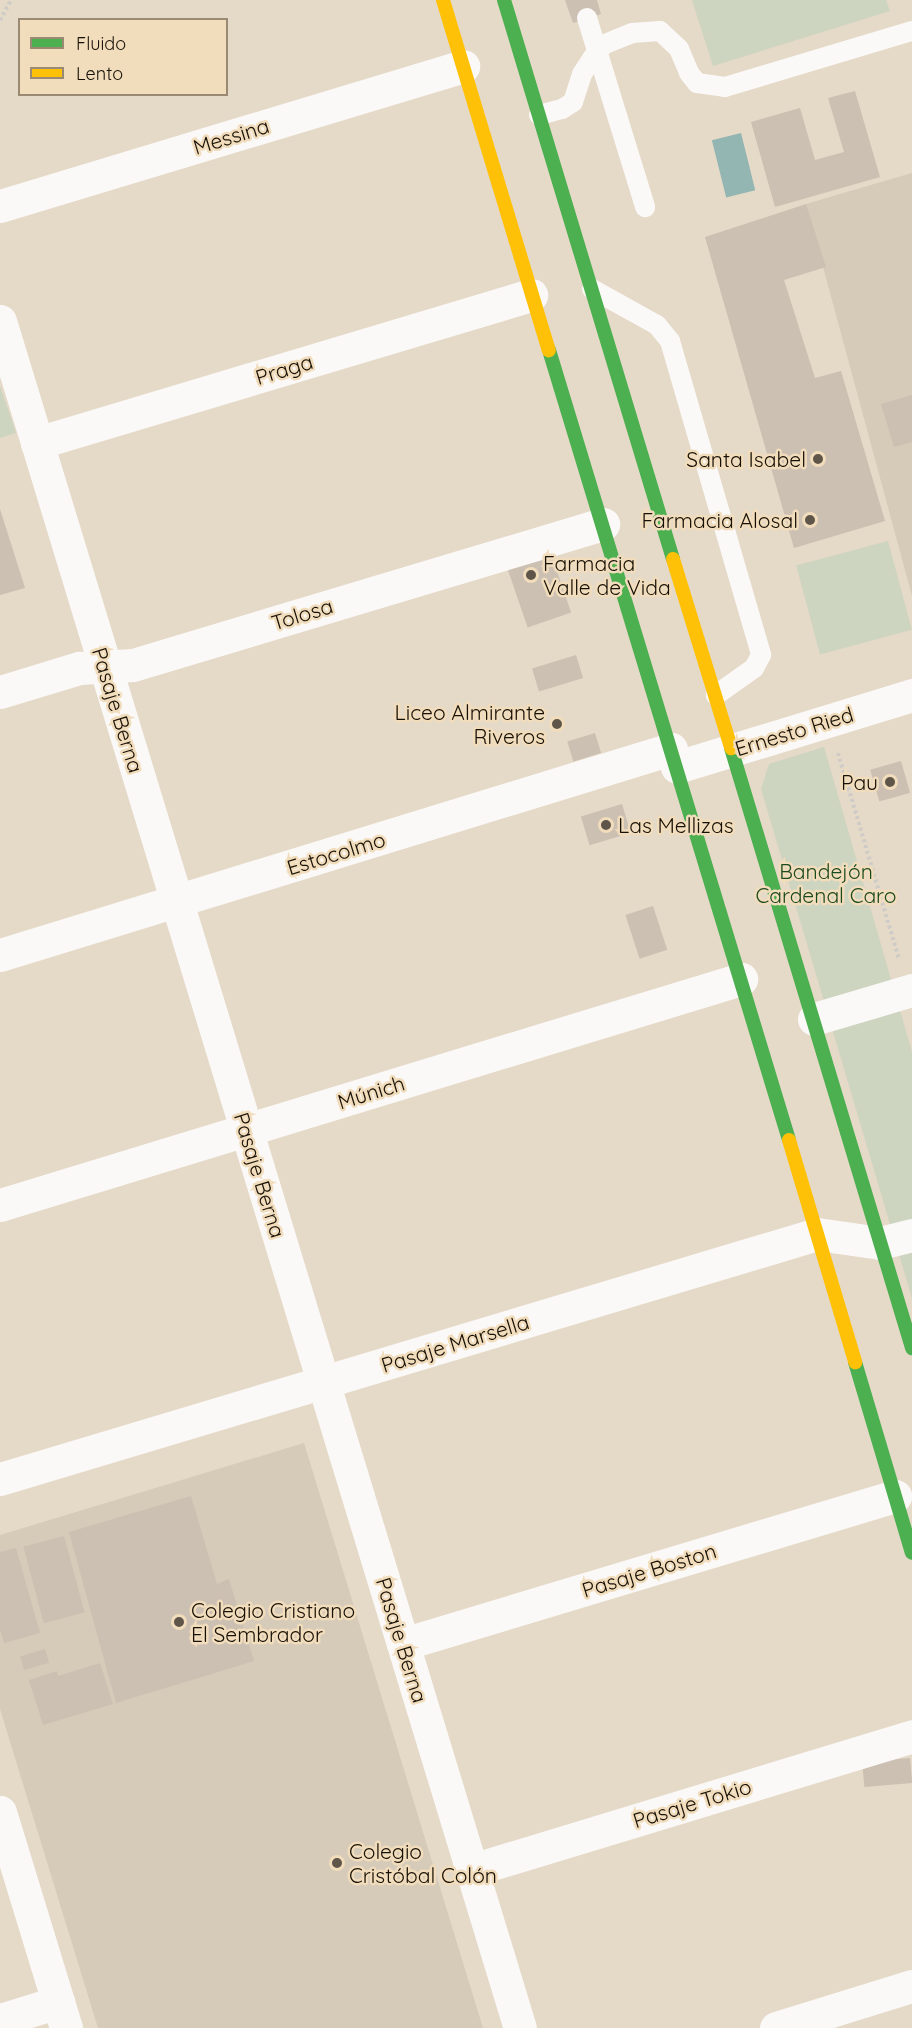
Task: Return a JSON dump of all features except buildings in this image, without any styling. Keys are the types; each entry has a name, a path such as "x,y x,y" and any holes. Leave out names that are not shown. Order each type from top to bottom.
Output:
{"main road":[{"path":"443,0 531,295 741,978 912,1553"},
{"path":"504,0 912,1348"}],"street":[{"name":"Messina","path":"0,206 463,66"},
{"name":"Praga","path":"37,443 531,295"},
{"name":"Pasaje Berna","path":"0,321 520,2028"},
{"name":"Tolosa","path":"0,692 79,668 133,665 603,524"},
{"name":"Ernesto Ried","path":"674,758 732,750 912,696"},
{"name":"Estocolmo","path":"0,955 177,901 674,758"},
{"name":"Múnich","path":"0,1205 741,978"},
{"path":"814,1019 910,991"},
{"name":"Pasaje Marsella","path":"0,1479 817,1234 880,1243 912,1235"},
{"name":"Pasaje Boston","path":"403,1644 895,1496"},
{"name":"Pasaje Tokio","path":"472,1870 912,1736"},
{"path":"0,1812 62,2015 0,2020"},
{"path":"776,2028 912,1986"}],"lane":[{"path":"587,18 645,207"},
{"path":"539,115 562,109 573,102 582,74 597,51 605,44 632,33 660,31 679,49 689,73 697,83 725,87 912,31"},
{"path":"592,289 657,325 670,340 761,655 754,668 716,695"}],"path":[{"path":"0,20 11,0"},
{"path":"829,721 910,991"}],"shaded area":[{"path":"912,173 912,596 806,204"},
{"name":"Colegio Cristiano El Sembrador","path":"304,1443 483,2028 98,2028 0,1709 0,1535"}],"green space":[{"path":"692,0 886,0 890,11 713,66"},
{"path":"0,386 16,433 0,438"},
{"path":"888,541 912,630 820,654 796,566"},
{"name":"Bandejón Cardenal Caro","path":"824,747 912,1052 912,1298 761,789 769,764"}],"water":[{"path":"741,133 755,190 726,198 712,140"}],"traffic: fast":[{"path":"504,0 673,559"},
{"path":"549,350 789,1140"},
{"path":"731,748 912,1348"},
{"path":"855,1362 912,1553"}],"traffic: slow":[{"path":"443,0 549,350"},
{"path":"673,559 731,748"},
{"path":"789,1140 855,1362"}],"place":[{"name":"Santa Isabel","path":"818,459"},
{"name":"Farmacia Alosal","path":"810,520"},
{"name":"Farmacia Valle de Vida","path":"531,575"},
{"name":"Liceo Almirante Riveros","path":"557,724"},
{"name":"Pau","path":"890,782"},
{"name":"Las Mellizas","path":"606,825"},
{"name":"Colegio Cristiano El Sembrador","path":"179,1622"},
{"name":"Colegio Cristóbal Colón","path":"337,1863"}]}
